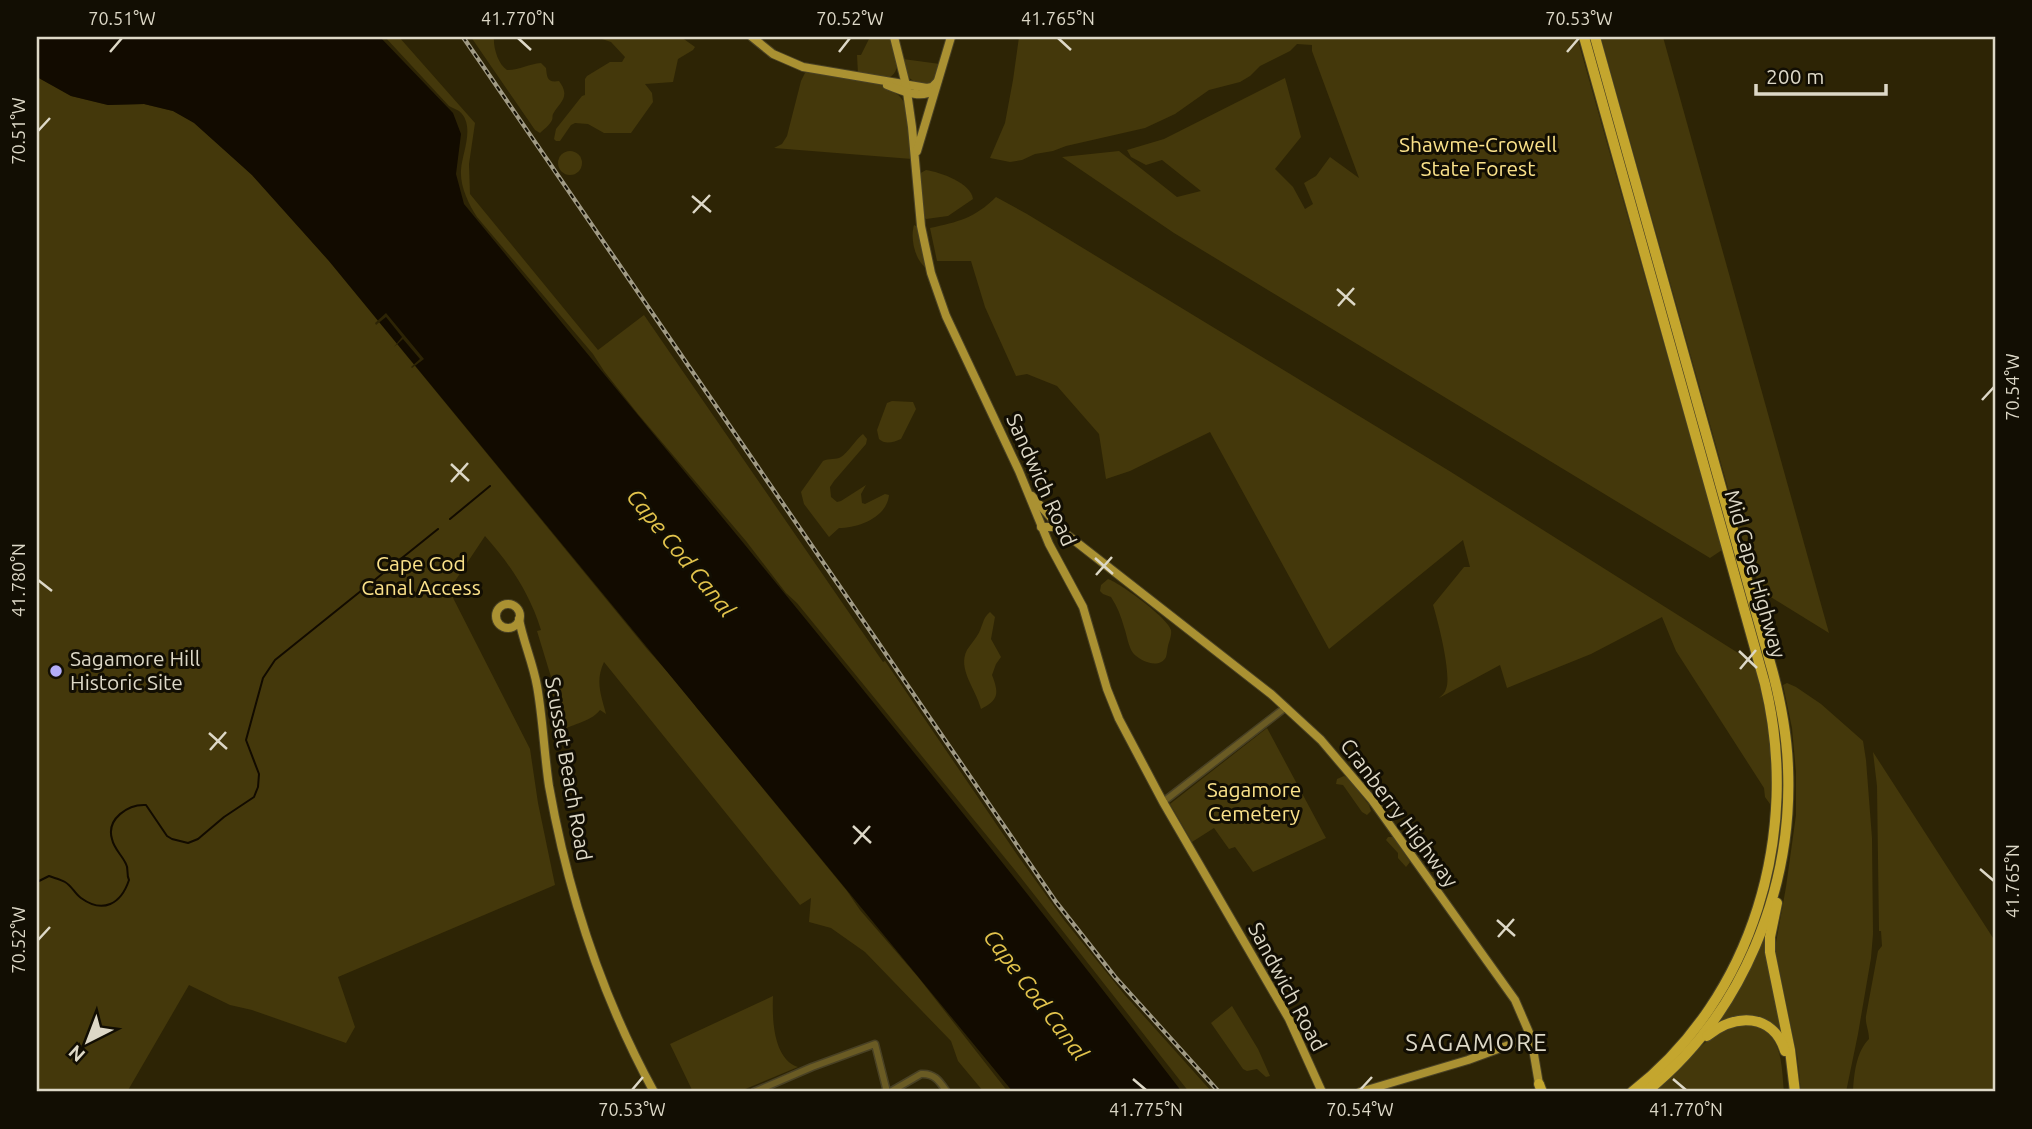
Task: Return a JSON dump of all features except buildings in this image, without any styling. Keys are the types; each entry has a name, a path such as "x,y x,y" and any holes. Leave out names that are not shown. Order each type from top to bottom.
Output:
{"highway":[{"name":"Mid Cape Highway","path":"1584,37 1765,684 1777,763 1777,810 1771,858 1759,905 1742,950 1719,992 1692,1031 1660,1067 1632,1092"},
{"name":"Mid Cape Highway","path":"1595,37 1777,688 1788,760 1788,801 1781,866 1771,904 1750,957 1723,1006 1684,1058 1646,1092"},
{"path":"1785,838 1785,863 1769,947 1790,1050 1793,1092"},
{"path":"1684,1058 1711,1033 1726,1024 1742,1020 1763,1023 1775,1032 1783,1045 1793,1092"}],"main road":[{"path":"752,37 773,54 803,67 883,81 906,89 936,85"},
{"name":"Sandwich Road","path":"894,37 906,89 921,226 937,294 1026,488 1041,527 1083,607 1110,700 1163,802 1289,1018 1322,1092"},
{"path":"915,157 951,37"},
{"path":"883,81 898,75 902,67"},
{"name":"Cranberry Highway","path":"1026,488 1066,534"},
{"name":"Cranberry Highway","path":"1041,527 1055,527 1066,534 1286,707 1332,752 1367,794 1510,992 1531,1038 1540,1089"},
{"path":"506,628 516,625 519,619 519,612 508,604 500,607 496,620 526,646"},
{"name":"Scusset Beach Road","path":"519,619 536,683 555,816 579,914 616,1014 654,1092"},
{"path":"1360,1092 1531,1038"}],"street":[{"path":"1163,802 1286,707"},
{"path":"754,1092 812,1066 875,1044 888,1092 921,1074 934,1076 947,1092"}],"green space":[{"path":"385,37 399,37 475,123 469,164 470,194 598,350 644,315 1064,920 1124,994 1212,1092 1189,1092 1014,869 746,541 638,414 593,354 477,217 462,182 461,170 467,139 464,117 449,106"},
{"path":"471,37 494,37 497,55 507,70 541,63 550,80 559,81 564,91 563,99 551,122 540,133 535,130"},
{"path":"596,37 681,37 695,47 678,59 673,82 645,84 652,93 653,102 631,133 604,133 588,124 575,123 560,141 556,141 556,129 585,95 587,76 610,62 622,62 625,57 611,42"},
{"path":"870,37 891,37 897,66 892,76 886,79 858,74 857,55 861,55"},
{"name":"Shawme-Crowell State Forest","path":"1019,37 1577,37 1722,550 1710,558 1174,233 1062,157 1119,151 1177,197 1201,191 1162,160 1146,165 1131,157 1127,150 1164,139 1285,78 1301,137 1275,169 1293,187 1305,209 1313,204 1304,183 1316,176 1330,157 1359,178 1312,45 1297,44 1290,51 1260,66 1240,82 1209,90 1175,114 1145,128 1010,162 990,158 1005,123"},
{"path":"1601,37 1663,37 1829,633 1761,591 1742,538"},
{"path":"903,59 940,64 934,82 928,86 912,80"},
{"path":"807,72 861,79 888,88 898,95 905,104 908,116 912,159 774,148 782,144 787,136 801,81"},
{"name":"Cape Cod Canal Access","path":"37,77 71,96 108,105 144,104 173,111 194,122 252,175 329,261 647,649 690,697 1008,1092 982,1092 958,1061 951,1041 865,952 831,928 809,922 811,898 800,905 604,662 599,682 606,714 600,710 591,718 557,733 551,677 537,631 541,630 518,580 485,536 449,590 530,749 555,885 338,977 355,1027 346,1043 230,1005 189,985 127,1092 37,1092"},
{"path":"570,151 578,155 582,163 578,171 570,175 562,171 558,163 562,155"},
{"path":"926,170 961,183 973,199 948,216 926,219 919,174"},
{"path":"996,197 1451,472 1754,663 1768,733 1770,804 1765,797 1764,788 1676,651 1662,617 1591,654 1507,688 1500,665 1439,698 1446,689 1447,672 1433,605 1464,567 1470,567 1463,540 1329,649 1210,432 1130,471 1106,479 1099,434 1057,386 1027,374 1016,376 985,307 971,261 937,261 930,228 966,218"},
{"path":"914,225 918,227 926,268 914,249"},
{"path":"913,402 916,409 901,439 893,442 881,441 877,430 887,403"},
{"path":"863,434 867,439 866,444 830,487 831,497 837,502 841,501 866,485 861,494 862,503 885,494 889,495 887,503 871,520 839,528 829,537 804,504 801,492 823,461 841,457"},
{"path":"1108,579 1143,602 1168,625 1171,634 1163,661 1150,663 1133,653 1115,604 1111,597 1100,591 1101,585"},
{"path":"990,612 995,617 991,639 1001,657 992,675 996,695 981,709 964,664 967,650"},
{"path":"1787,683 1821,704 1863,741 1866,760 1872,838 1873,934 1846,1092 1801,1092 1797,1055 1775,948 1796,815 1792,728 1783,685"},
{"name":"Sagamore Cemetery","path":"1267,728 1326,838 1253,872 1235,847 1229,849 1214,828 1192,842 1170,804"},
{"path":"1873,752 1995,941 1995,1092 1853,1092 1858,1057 1869,1039 1866,1016 1878,951 1882,946 1879,931 1877,786"},
{"path":"1344,776 1369,805 1371,811 1367,815 1343,785 1336,784 1337,779"},
{"path":"1393,837 1410,862 1406,867 1386,840"},
{"path":"1773,908 1770,923 1788,1059 1766,1022 1718,1024"},
{"path":"773,996 774,1026 779,1047 783,1056 798,1067 738,1092 693,1092 670,1044"},
{"path":"1232,1006 1258,1049 1270,1076 1266,1077 1257,1069 1243,1069 1211,1023"},
{"path":"1745,1024 1767,1032 1778,1048 1784,1092 1653,1092 1710,1039 1725,1030"}],"water":[{"name":"Cape Cod Canal","path":"37,37 380,37 453,113 461,134 456,174 464,204 917,756 1182,1092 1013,1092 329,261 252,175 194,123 173,111 144,104 108,105 71,96 37,77"}],"pier":[{"path":"386,313 424,359 412,368 420,359 403,339 394,347 402,337 386,317 376,325 375,323"}],"waterway":[{"path":"450,519 490,486"},
{"path":"37,882 49,876 65,882 89,903 104,906 110,904 121,895 129,880 127,866 114,846 111,832 112,825 120,814 132,807 146,805 167,836 188,843 198,839 254,797 259,774 246,740 263,678 275,660 438,529"}],"railway":[{"path":"463,37 1056,902 1115,977 1219,1092"}],"place":[{"name":"Sagamore Hill Historic Site","path":"56,671"}],"district":[{"name":"SAGAMORE","path":"1477,1043"}]}
